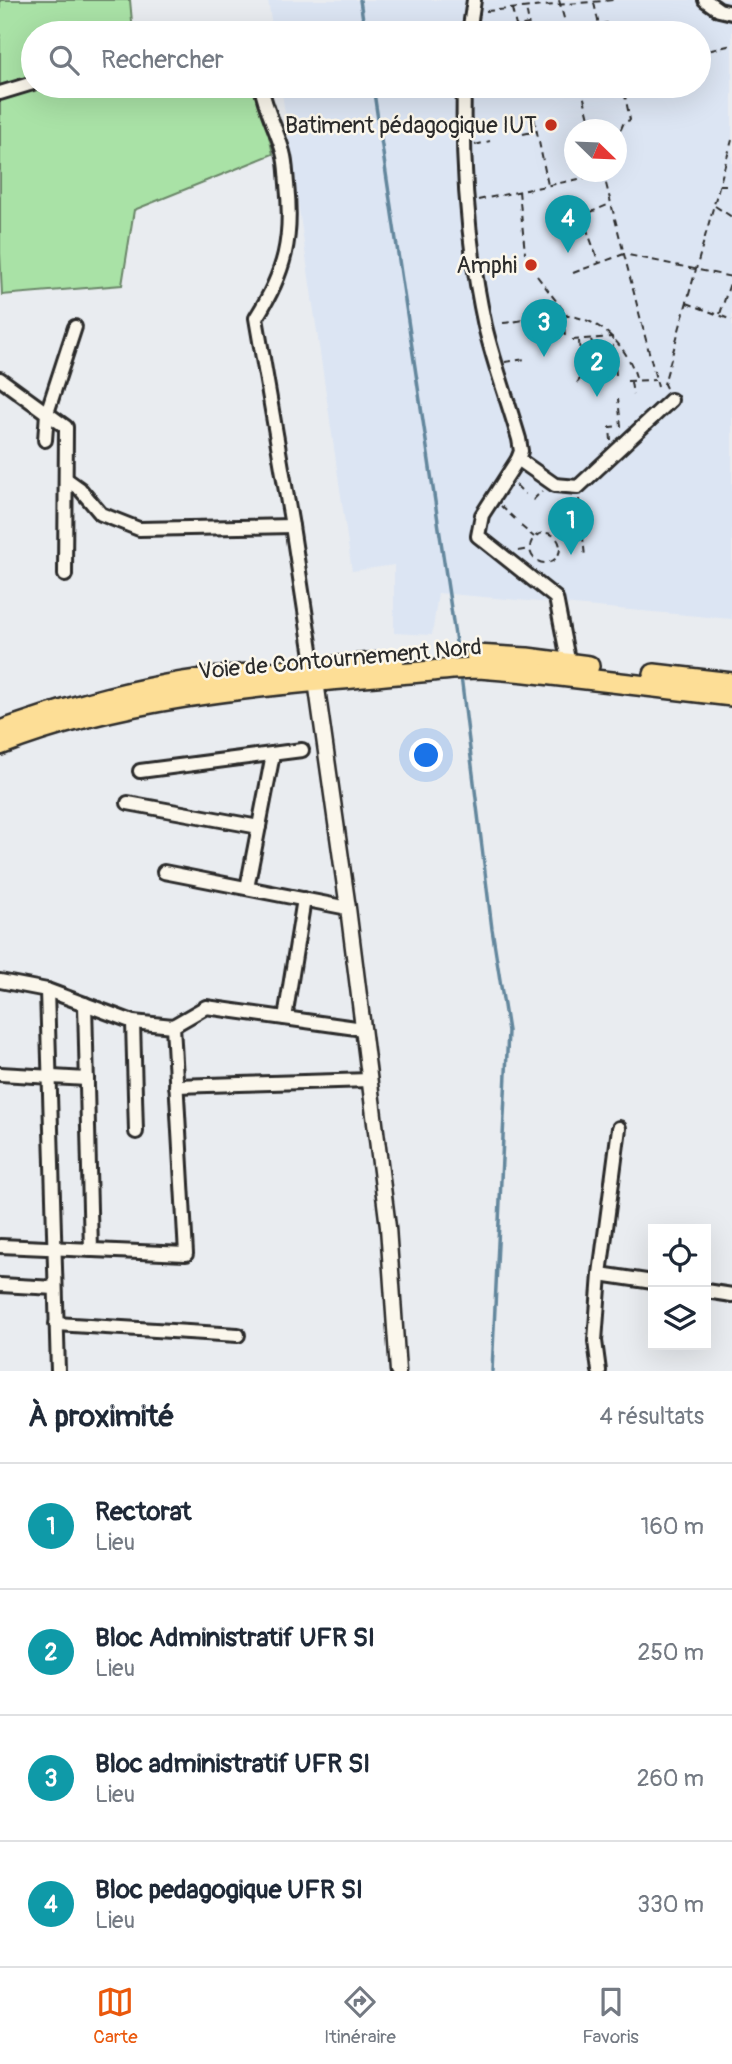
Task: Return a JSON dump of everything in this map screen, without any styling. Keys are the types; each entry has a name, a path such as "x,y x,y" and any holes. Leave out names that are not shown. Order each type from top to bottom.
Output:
{"main road":[{"name":"Voie de Contournement Nord","path":"0,746 136,705 316,676 451,663 527,658 570,671 732,696"},
{"name":"Voie de Contournement Nord","path":"570,671 732,683"},
{"name":"Voie de Contournement Nord","path":"0,731 73,707 162,685 204,679 316,676"}],"street":[{"path":"705,0 719,10 732,13"},
{"path":"0,93 21,87"},
{"path":"263,98 284,154 290,212 286,248 280,269 273,290 256,318 316,676 348,908 388,1227 398,1371"},
{"path":"464,98 467,202 474,269 486,328 521,451 482,515 478,536 556,598 570,671"},
{"path":"45,440 47,413 75,327"},
{"path":"0,379 66,427 65,575"},
{"path":"518,459 552,483 564,488 578,487 671,400"},
{"path":"66,479 80,489 101,514 139,529 292,526"},
{"path":"140,771 302,751"},
{"path":"247,888 273,754"},
{"path":"128,803 259,827"},
{"path":"164,872 348,908"},
{"path":"285,1018 304,899"},
{"path":"0,981 47,990 133,1022 173,1026 206,1007 363,1029"},
{"path":"47,990 58,1371"},
{"path":"85,1004 91,1250"},
{"path":"133,1022 136,1132"},
{"path":"0,1246 186,1254 173,1026"},
{"path":"0,1074 87,1079"},
{"path":"176,1086 369,1080"},
{"path":"599,1371 595,1341 600,1274 619,1128"},
{"path":"600,1274 648,1281"},
{"path":"0,1285 55,1287"},
{"path":"711,1292 732,1295"},
{"path":"56,1324 238,1335"}],"path":[{"path":"559,0 565,21"},
{"path":"473,6 511,9 614,0"},
{"path":"594,2 598,21"},
{"path":"526,7 528,21"},
{"path":"511,9 515,21"},
{"path":"711,50 732,45"},
{"path":"584,98 589,119"},
{"path":"625,98 631,120 627,121"},
{"path":"534,118 548,185"},
{"path":"523,134 537,131"},
{"path":"671,400 664,384 732,140"},
{"path":"465,148 491,141"},
{"path":"467,202 564,181"},
{"path":"606,182 658,387"},
{"path":"719,185 732,185"},
{"path":"519,191 526,253"},
{"path":"556,227 611,204"},
{"path":"714,205 732,217"},
{"path":"582,216 599,264"},
{"path":"573,274 624,254 732,277 720,315"},
{"path":"537,276 567,316"},
{"path":"687,302 732,320"},
{"path":"503,323 563,316 583,319 612,337 630,361 637,381"},
{"path":"563,316 565,336"},
{"path":"572,340 612,337"},
{"path":"612,337 616,375"},
{"path":"590,339 597,356"},
{"path":"579,340 580,354"},
{"path":"597,356 614,358"},
{"path":"577,383 597,356"},
{"path":"496,363 525,359"},
{"path":"627,381 656,380"},
{"path":"631,381 633,395"},
{"path":"613,455 610,427 621,426 618,400"},
{"path":"508,475 525,494"},
{"path":"533,500 552,483"},
{"path":"578,487 585,557"},
{"path":"493,498 514,519"},
{"path":"521,526 534,538"},
{"path":"544,533 556,538 559,551 554,559 542,562 534,557 530,549 534,538 544,533"}],"shaded area":[{"path":"268,0 732,0 732,619 438,593 432,635 394,633 394,565 352,571 283,98 711,98 711,21 271,21"}],"green space":[{"path":"0,0 130,0 132,21 21,21 21,98 261,98 273,154 134,210 122,285 2,295"}],"waterway":[{"path":"360,0 363,21"},
{"path":"375,98 459,662"},
{"path":"461,676 492,929 508,1031 492,1371"}],"place":[{"name":"Batiment pédagogique IUT","path":"551,125"},
{"name":"Bloc pedagogique UFR SI","path":"568,253"},
{"name":"Amphi","path":"531,265"},
{"name":"Bloc administratif UFR SI","path":"544,357"},
{"name":"Bloc Administratif UFR SI","path":"597,397"},
{"name":"Rectorat","path":"571,555"}]}
